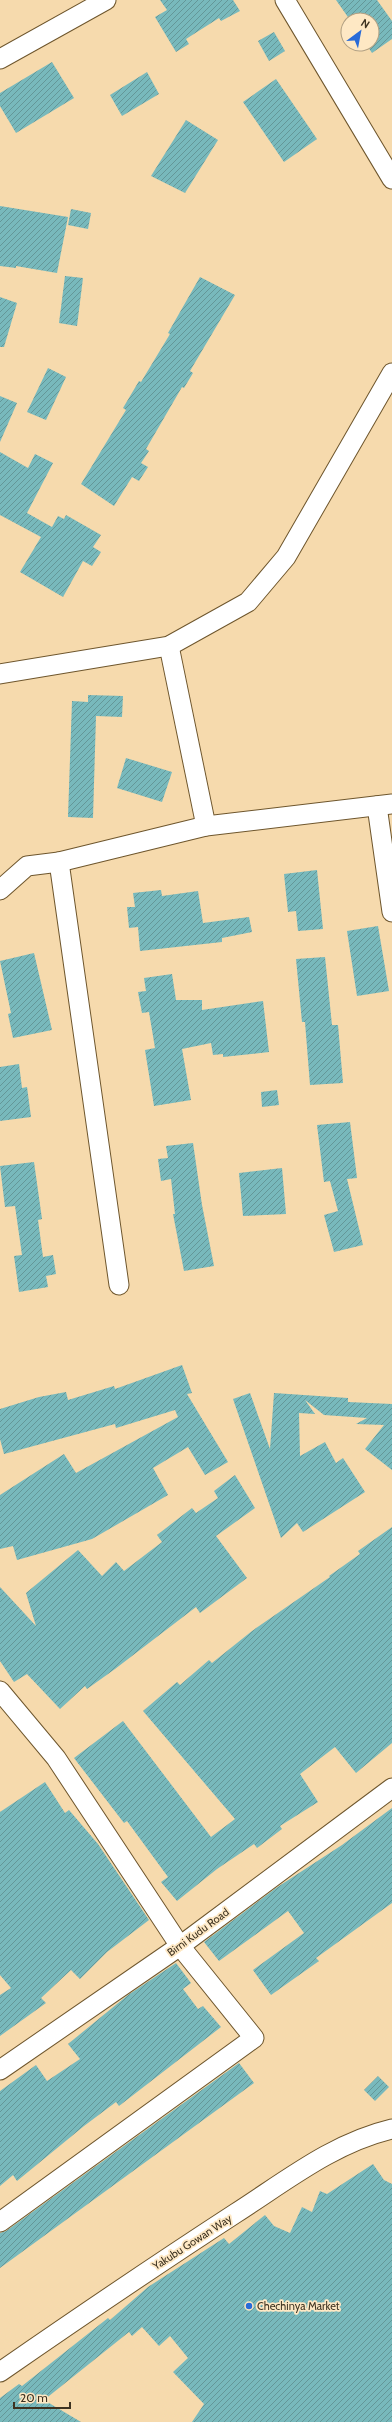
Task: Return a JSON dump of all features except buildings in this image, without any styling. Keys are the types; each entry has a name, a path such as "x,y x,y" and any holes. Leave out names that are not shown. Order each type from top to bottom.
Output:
{"street":[{"path":"0,59 106,0"},
{"path":"285,0 392,179"},
{"path":"0,674 168,646 248,602 286,557 392,373"},
{"path":"168,646 206,826"},
{"path":"0,890 27,866 59,862 206,826 384,805 392,912"},
{"path":"59,862 119,1285"},
{"path":"0,1691 56,1758 180,1946 254,2038 0,2222"},
{"name":"Birni Kudu Road","path":"0,2070 180,1946 392,1788"},
{"name":"Yakubu Gowan Way","path":"0,2372 148,2270 334,2149 373,2134 392,2129"}],"place":[{"name":"Chechinya Market","path":"249,2306"}]}
